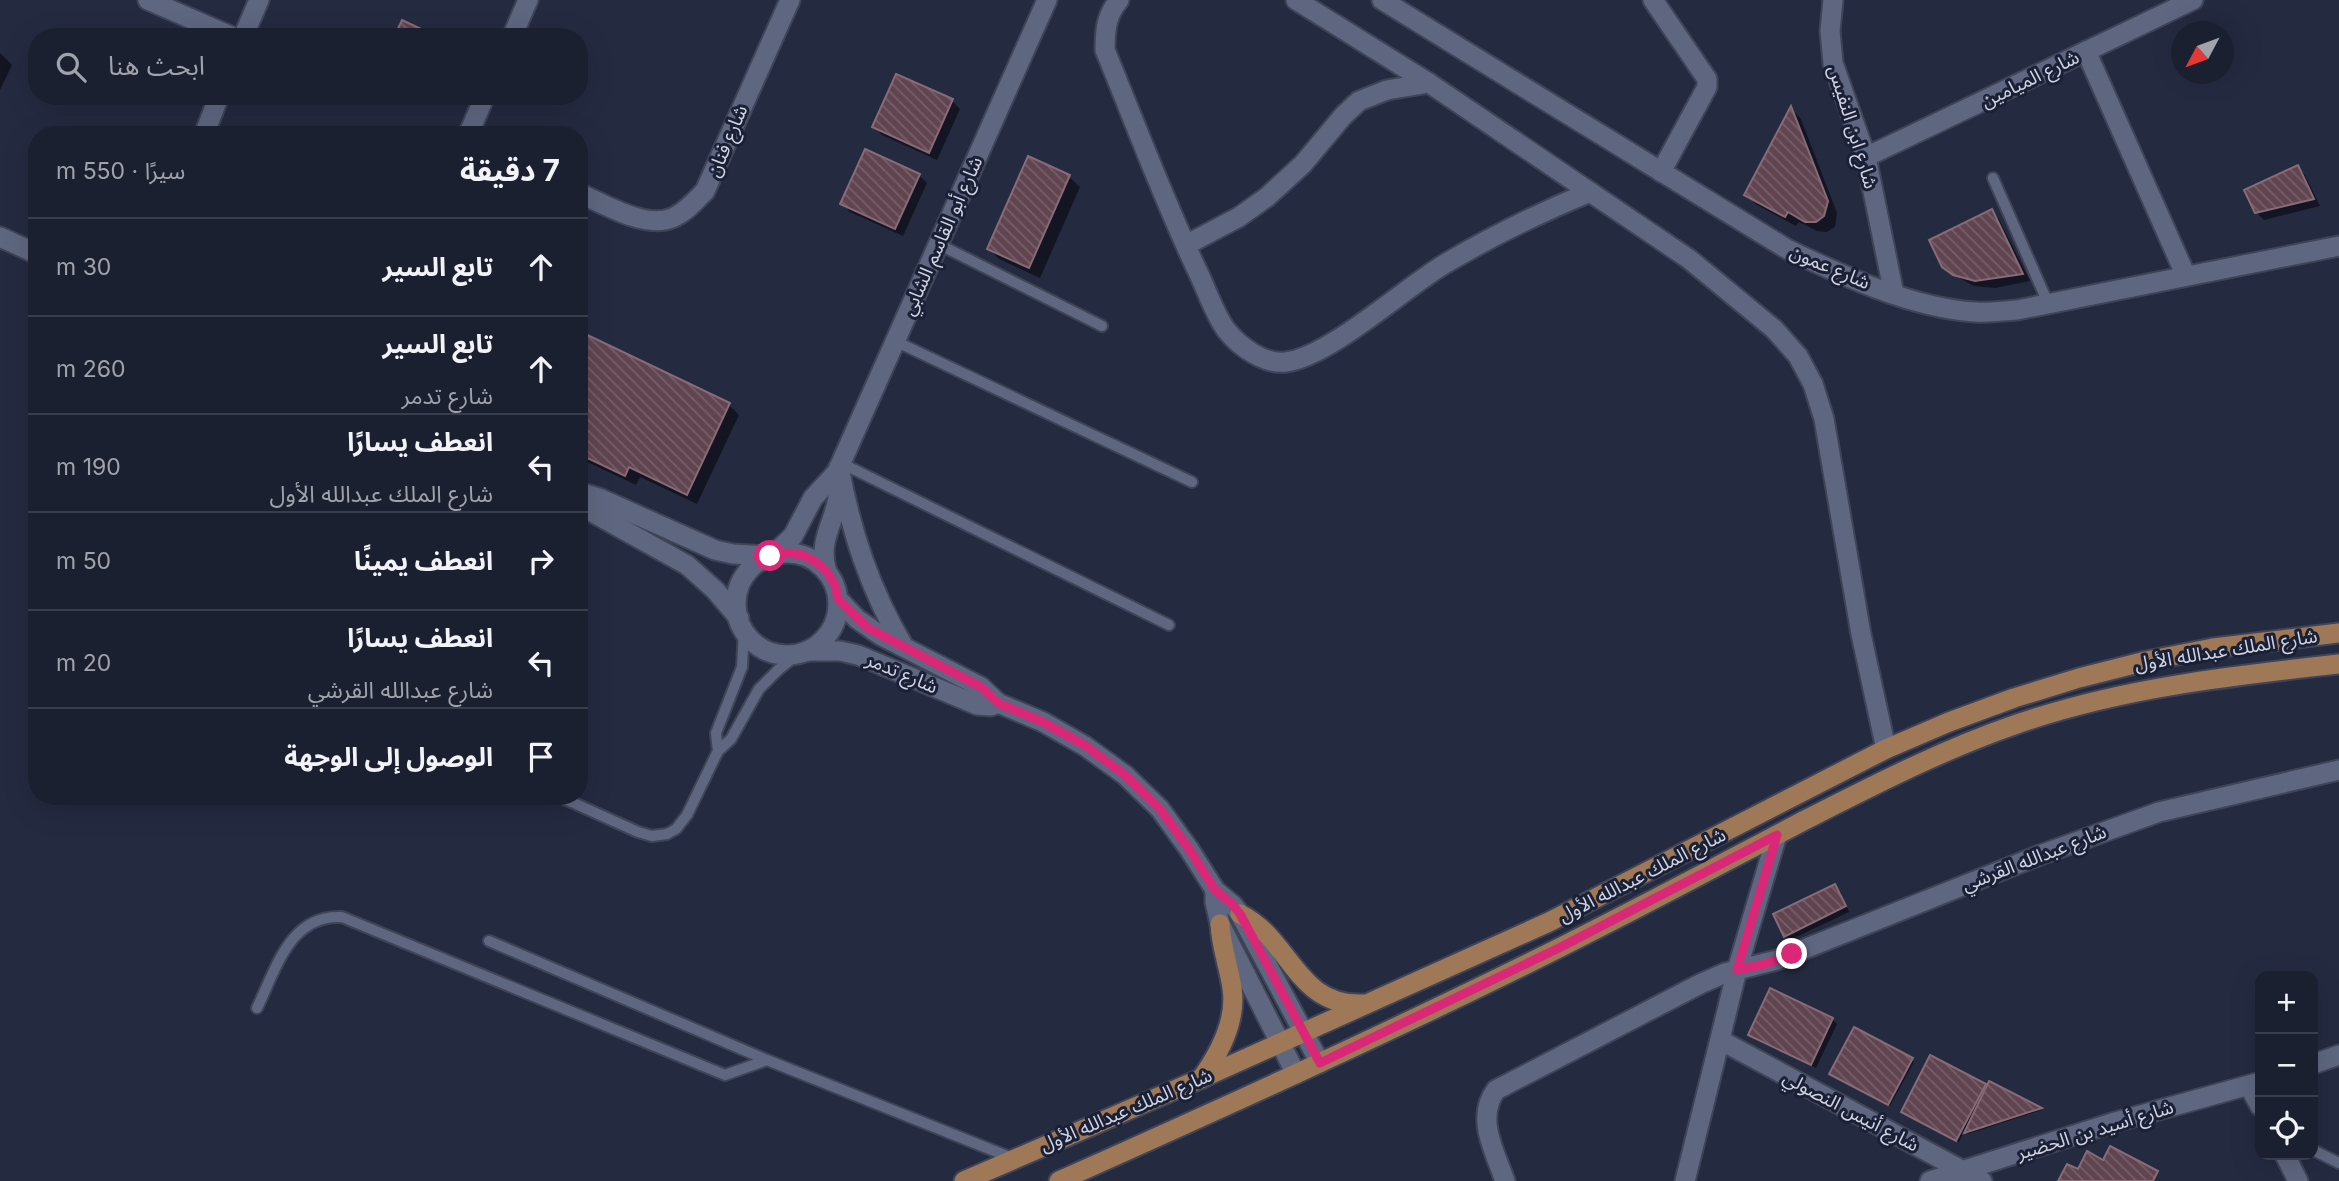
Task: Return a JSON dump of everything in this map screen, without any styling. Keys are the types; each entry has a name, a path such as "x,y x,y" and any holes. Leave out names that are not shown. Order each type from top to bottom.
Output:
{"main road":[{"name":"شارع الملك عبدالله الأول","path":"964,1181 1200,1079 1549,922 1886,749 2001,703 2079,678 2146,661 2213,648 2339,633"},
{"name":"شارع الملك عبدالله الأول","path":"1061,1181 1320,1063 1559,948 1894,775 1956,746 2085,704 2152,689 2339,664"},
{"path":"1886,749 1894,775"},
{"path":"1240,914 1259,926 1311,988 1331,1000 1353,1005 1364,1004"},
{"path":"1200,1079 1214,1059 1224,1037 1233,1005 1233,991 1222,947 1220,924"}],"street":[{"path":"148,0 212,28"},
{"path":"247,28 259,0"},
{"path":"516,28 528,0"},
{"name":"شارع فنان","path":"588,197 643,220 660,221 673,218 688,209 705,191 790,0"},
{"name":"شارع أبو القاسم الشابي","path":"771,556 793,536 813,498 839,467 1047,0"},
{"path":"1119,0 1109,12 1105,50 1185,245 1226,331 1259,357 1284,363 1302,358 1332,342 1441,266 1536,214 1590,192"},
{"path":"1296,0 1429,83 1689,259 1774,329 1798,356 1814,384 1825,419 1861,634 1886,749"},
{"name":"شارع عمون","path":"1382,0 1787,249 1830,270 1894,294 1975,313 2017,310 2339,246"},
{"path":"1653,0 1707,79 1707,87 1661,172"},
{"name":"شارع ابن النفيس","path":"1833,0 1830,31 1833,63 1866,157 1894,294"},
{"name":"شارع الميامين","path":"1866,157 2193,0"},
{"path":"2086,51 2186,276"},
{"path":"1185,245 1239,216 1267,197 1303,164 1359,101 1387,90 1429,83"},
{"path":"207,126 216,105"},
{"path":"472,126 481,105"},
{"path":"0,237 28,250"},
{"path":"839,467 852,530 862,561 874,591 904,648"},
{"name":"شارع أبو القاسم الشابي","path":"827,572 823,548 838,502 839,467"},
{"path":"588,495 715,550 742,555 771,556 788,553 803,555 816,562 827,572 835,585 838,599 833,627 824,639 802,652 783,655 768,651 754,642 715,590 687,565 588,510"},
{"path":"741,624 736,603 742,582 756,564 771,556"},
{"name":"شارع تدمر","path":"838,599 868,628 981,687 998,703 1043,722 1086,746 1125,775 1160,809 1215,890 1240,914 1320,1063"},
{"name":"شارع تدمر","path":"802,652 840,651 858,655 977,705 991,706 998,703"},
{"name":"شارع عبدالله القرشي","path":"1505,1181 1486,1120 1487,1104 1496,1090 1700,984 1737,970 1777,960 2039,855 2159,812 2339,770"},
{"path":"1685,1181 1737,970 1777,835"},
{"name":"شارع تدمر","path":"1215,890 1220,924 1296,1074"},
{"name":"شارع أنيس النصولي","path":"1720,1040 1982,1181"},
{"path":"2318,1062 2339,1055"},
{"name":"شارع أسيد بن الحضير","path":"1930,1181 2112,1123 2255,1084"},
{"path":"2288,1160 2298,1181"}],"lane":[{"path":"1993,178 2048,303"},
{"path":"939,244 1102,326"},
{"path":"895,341 1192,482"},
{"path":"839,467 1170,625"},
{"path":"718,751 716,733 742,667 741,624"},
{"path":"578,805 652,836 667,834 676,828 687,815 718,751 731,739 768,679 802,652"},
{"path":"257,1008 288,944 312,922 328,916 342,917 725,1075 767,1060"},
{"path":"489,941 767,1060 1012,1158"},
{"path":"2318,1152 2339,1163"}],"building":[{"path":"402,20 419,28 398,28"},
{"path":"896,74 953,99 929,153 872,127"},
{"path":"1791,106 1828,201 1824,216 1816,222 1805,222 1788,212 1785,217 1744,195"},
{"path":"865,149 920,174 895,229 840,204"},
{"path":"1028,156 1070,175 1029,268 987,249"},
{"path":"2298,165 2314,199 2255,213 2244,190"},
{"path":"1992,209 2023,274 1975,281 1953,275 1942,267 1929,240"},
{"path":"588,335 730,403 687,495 629,467 625,476 588,458"},
{"path":"1835,884 1846,906 1784,937 1773,914"},
{"path":"1770,988 1833,1018 1811,1065 1748,1035"},
{"path":"1854,1027 1913,1058 1888,1105 1829,1074"},
{"path":"1930,1055 1986,1084 1956,1141 1901,1112"},
{"path":"1989,1081 2042,1108 1964,1133"},
{"path":"2110,1146 2158,1171 2153,1181 2058,1181 2067,1164 2078,1169 2087,1151 2103,1160"}],"route":[{"path":"770,556 788,553 803,555 816,562 827,572 835,585 838,599 868,628 988,691 998,703 1043,722 1086,746 1125,775 1160,809 1215,890 1240,914 1320,1063 1559,948 1777,835 1737,970 1792,954"}]}
